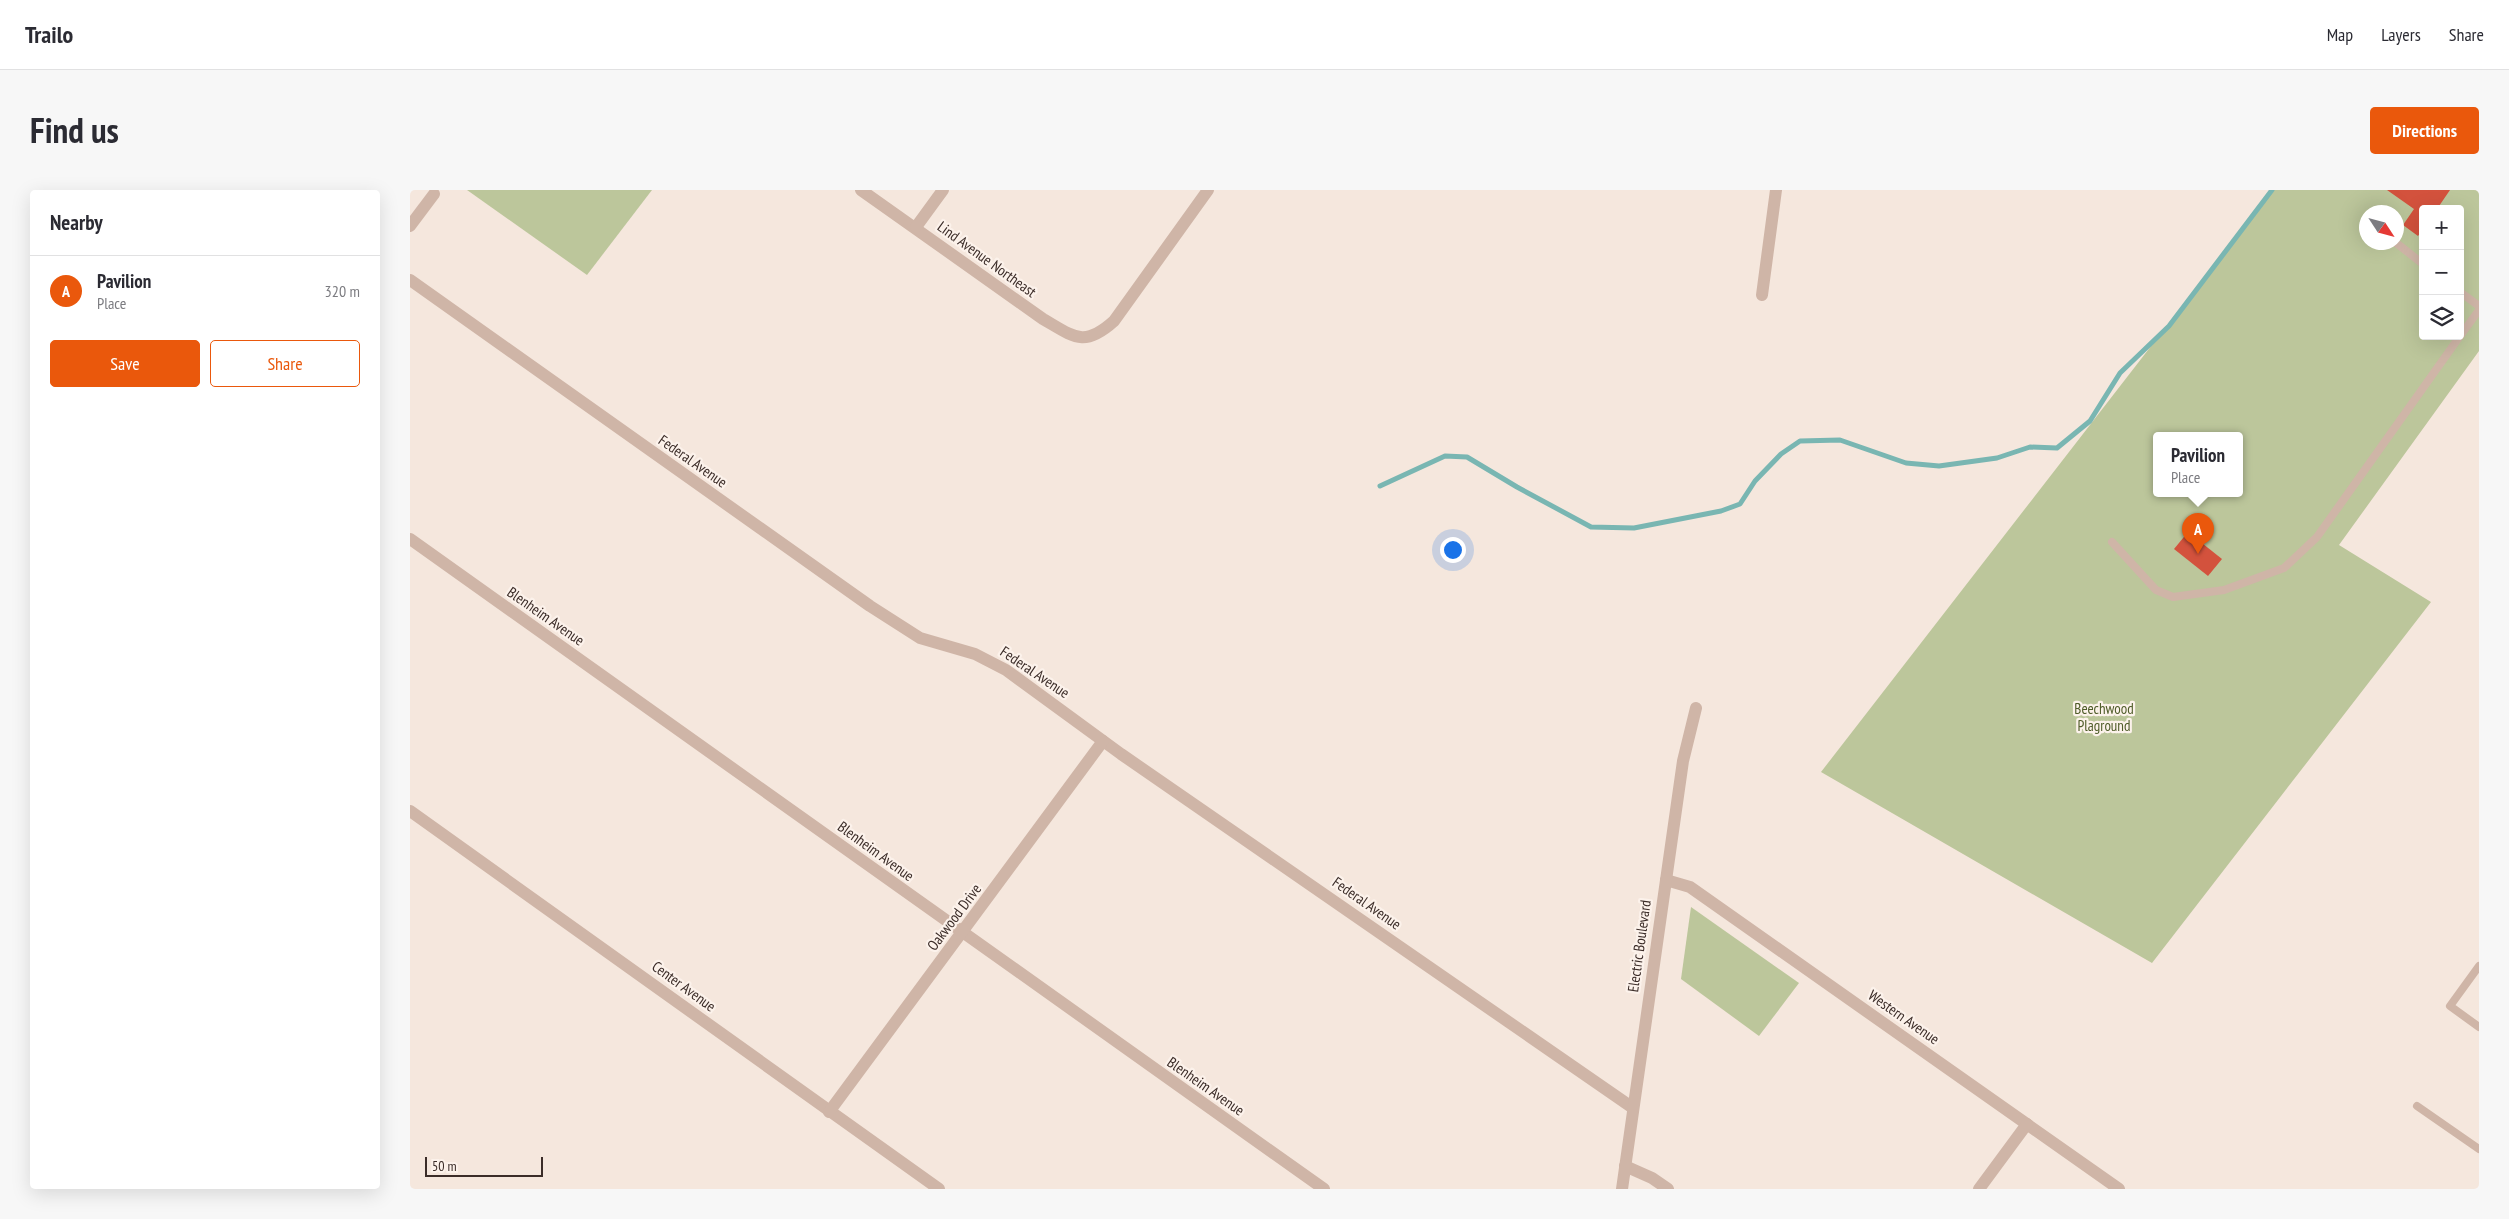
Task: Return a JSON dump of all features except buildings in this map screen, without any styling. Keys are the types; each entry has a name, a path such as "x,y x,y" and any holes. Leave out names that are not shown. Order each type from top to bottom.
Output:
{"street":[{"name":"Lind Avenue Northeast","path":"861,190 916,227 998,287 1066,332 1080,338 1090,338 1100,334 1114,321 1205,191"},
{"path":"916,227 943,190"},
{"path":"1762,295 1776,190"},
{"path":"410,226 434,194"},
{"name":"Federal Avenue","path":"410,280 870,606 920,638 975,654 1006,670 1103,741 1633,1108"},
{"name":"Blenheim Avenue","path":"410,539 1324,1189"},
{"name":"Electric Boulevard","path":"1622,1189 1683,761 1696,708"},
{"name":"Oakwood Drive","path":"830,1112 1103,741"},
{"name":"Center Avenue","path":"410,811 939,1189"},
{"name":"Western Avenue","path":"1666,880 1690,887 2119,1189"},
{"path":"1980,1189 2027,1124"},
{"path":"1625,1166 1652,1178 1668,1189"}],"lane":[{"path":"2404,249 2419,261"},
{"path":"2464,295 2479,308 2464,330"},
{"path":"2112,542 2156,590 2173,597 2224,590 2284,568 2318,537 2457,340"},
{"path":"2479,966 2450,1006 2479,1027"},
{"path":"2417,1106 2479,1148"}],"green space":[{"path":"467,190 652,190 587,275"},
{"name":"Beechwood Plaground","path":"2272,190 2479,190 2479,351 2339,545 2431,602 2152,963 1821,772"},
{"path":"1691,907 1799,983 1759,1036 1681,979"}],"waterway":[{"path":"1380,486 1445,456 1467,457 1517,487 1591,527 1634,528 1721,511 1740,504 1755,481 1781,454 1800,441 1840,440 1906,463 1939,466 1997,458 2030,447 2057,448 2090,421 2120,373 2169,326 2272,190"}],"place":[{"name":"Pavilion","path":"2198,554"}]}
